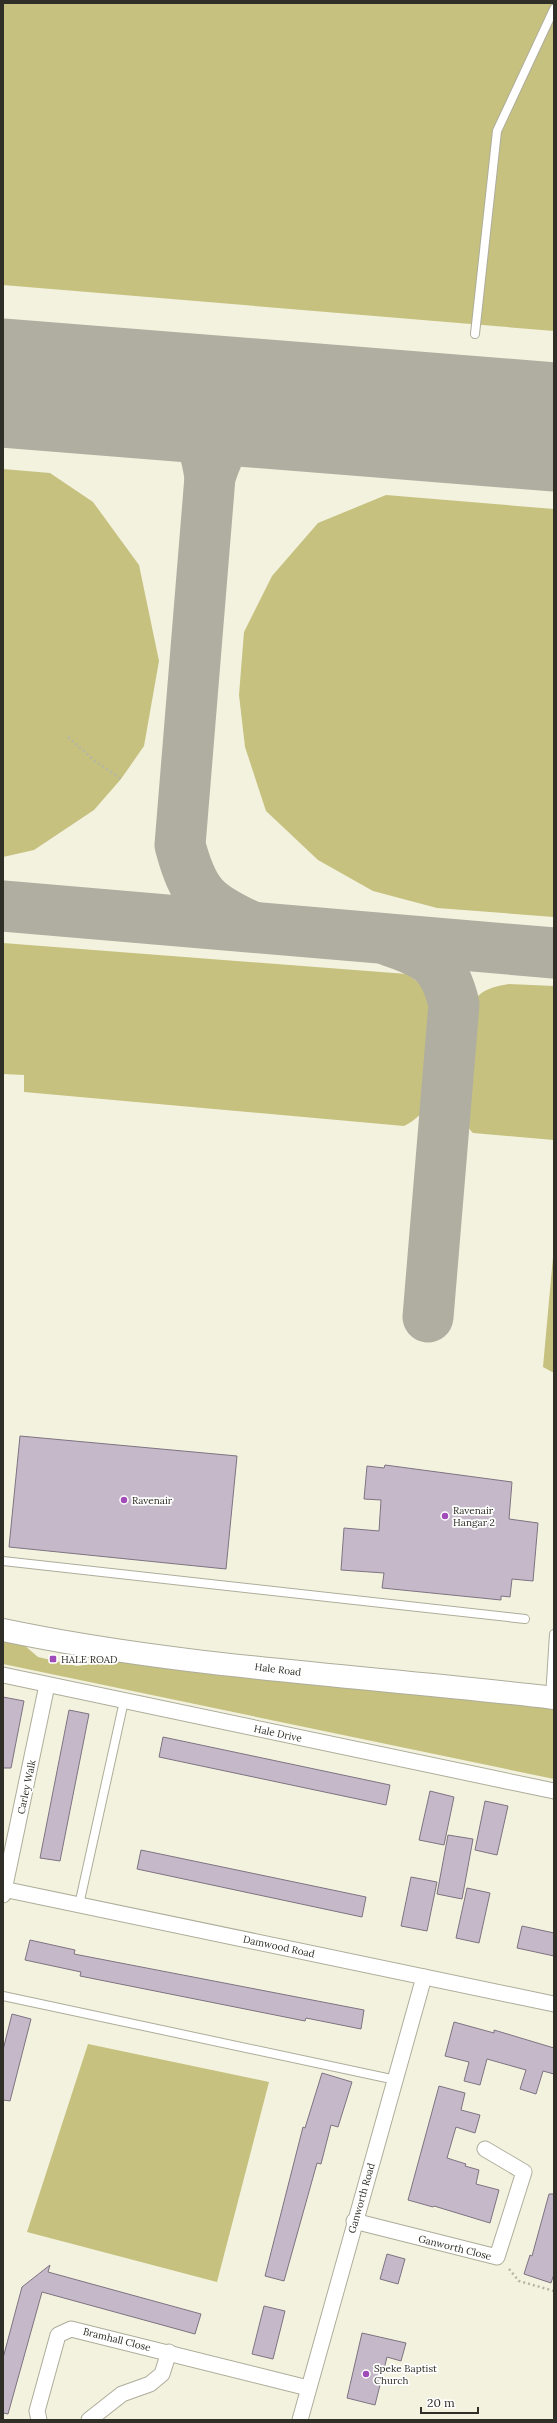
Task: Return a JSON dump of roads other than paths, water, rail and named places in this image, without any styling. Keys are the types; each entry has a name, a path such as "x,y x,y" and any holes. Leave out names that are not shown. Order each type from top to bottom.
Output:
{"street":[{"name":"Hale Road","path":"3,1630 75,1644 193,1659 552,1698"},
{"name":"Hale Drive","path":"3,1675 554,1791"},
{"name":"Carley Walk","path":"3,1891 47,1685"},
{"name":"Damwood Road","path":"3,1891 79,1905 554,2004"},
{"name":"Ganworth Road","path":"300,2420 354,2221 396,2080 424,1977"},
{"name":"Ganworth Close","path":"354,2221 497,2257 524,2172 485,2149"},
{"name":"Bramhall Close","path":"39,2420 37,2411 58,2335 71,2329 86,2331 308,2388"},
{"path":"89,2420 122,2394 150,2384 162,2374 169,2352"}],"lane":[{"path":"475,334 497,131 554,9"},
{"path":"3,1561 525,1619"},
{"path":"552,1698 554,1634"},
{"path":"79,1905 124,1701"},
{"path":"3,1996 396,2080"}],"place":[{"name":"Ravenair","path":"124,1500"},
{"name":"Ravenair Hangar 2","path":"445,1516"},
{"name":"HALE ROAD","path":"53,1659"},
{"name":"Speke Baptist Church","path":"366,2374"}]}
